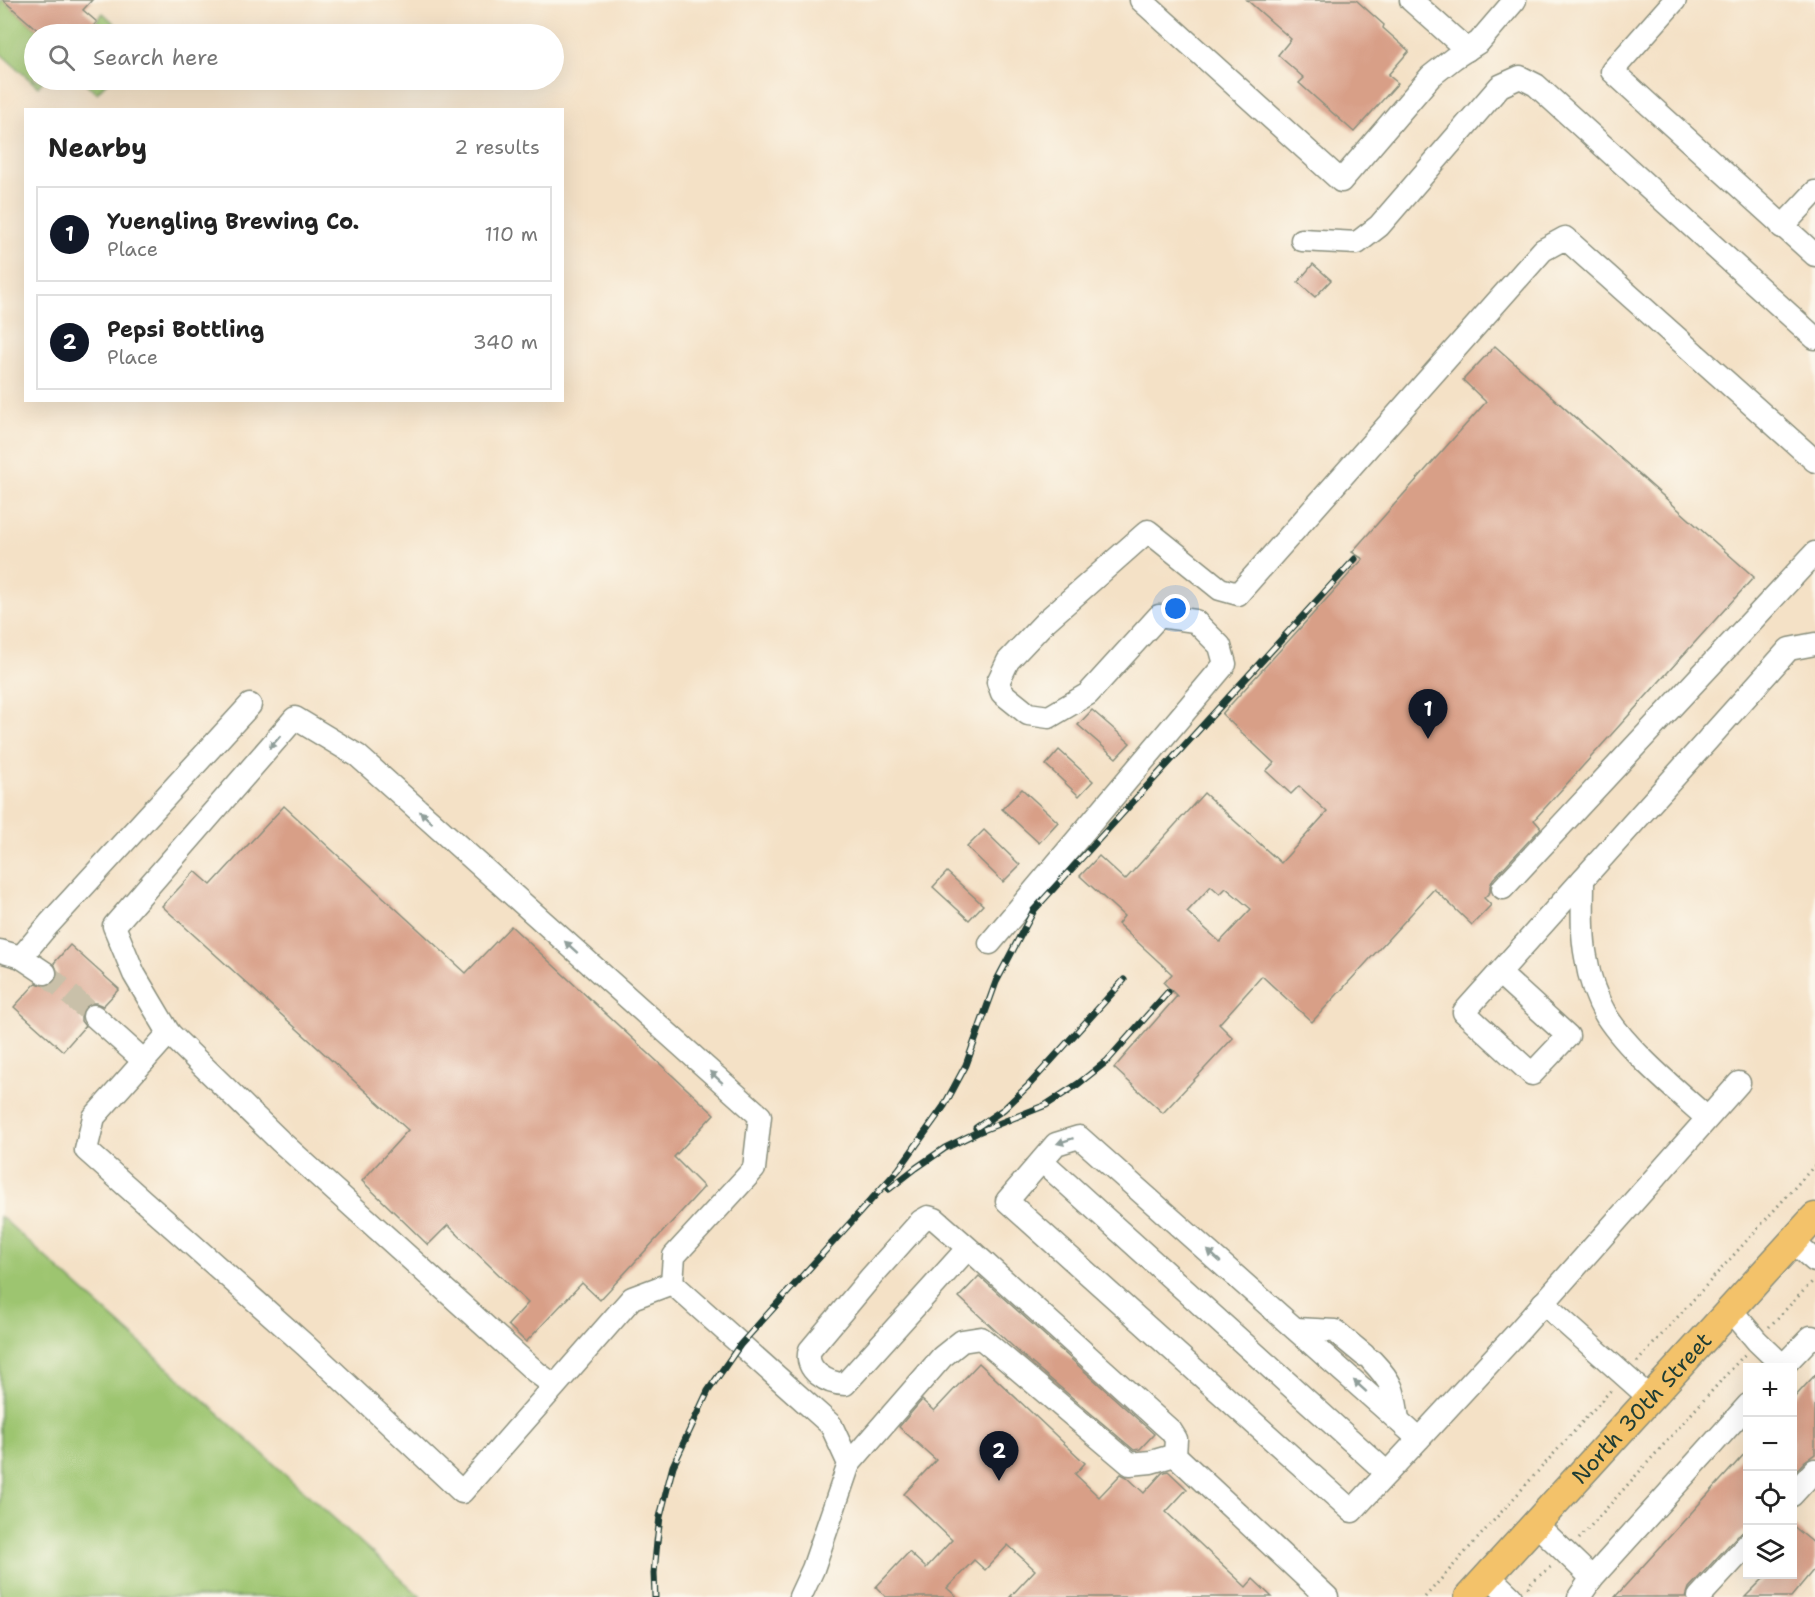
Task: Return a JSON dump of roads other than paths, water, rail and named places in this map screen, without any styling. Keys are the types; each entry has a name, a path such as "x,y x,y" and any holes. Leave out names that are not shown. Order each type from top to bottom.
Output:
{"main road":[{"name":"North 30th Street","path":"1469,1597 1815,1217"}],"lane":[{"path":"1141,0 1341,181 1431,76 1479,42 1515,0"},
{"path":"1411,0 1467,50"},
{"path":"1675,0 1612,71 1815,255"},
{"path":"1302,240 1357,243 1379,226 1500,86 1520,77 1536,85 1815,338"},
{"path":"1782,227 1815,192"},
{"path":"990,943 1225,664 1220,645 1196,621 1159,616 1088,694 1049,717 1028,714 1002,693 998,682 1008,661 1045,622 1148,531 1220,589 1238,594 1543,250 1565,238 1815,461"},
{"path":"1503,888 1815,553"},
{"path":"1499,973 1568,1036 1532,1074 1464,1012 1583,879 1789,650 1815,644"},
{"path":"45,973 10,954 48,924 250,705"},
{"path":"555,1386 536,1372 280,1141 169,1033 134,974 114,926 296,718 358,756 760,1116 754,1168 674,1256 672,1282"},
{"path":"1583,879 1586,957 1594,987 1607,1017 1635,1049 1707,1118"},
{"path":"94,1016 144,1062"},
{"path":"169,1033 94,1117 86,1150 305,1345 462,1492 632,1298 672,1282"},
{"path":"1419,1438 1079,1137 1056,1144 1007,1202 1352,1511 1543,1303 1739,1083"},
{"path":"1042,1161 1387,1473"},
{"path":"968,1248 845,1384 836,1384 817,1374 807,1358 810,1350 871,1277 927,1217 935,1219 968,1248 1171,1431 1176,1439 1175,1455"},
{"path":"1793,1242 1815,1261"},
{"path":"672,1282 831,1425 849,1464"},
{"path":"1543,1303 1651,1399"},
{"path":"1731,1310 1756,1341 1778,1363"},
{"path":"1296,1329 1335,1331 1368,1358 1386,1376 1394,1391 1398,1420"},
{"path":"1786,1363 1810,1336 1815,1338"},
{"path":"800,1597 813,1569 849,1464 942,1357 962,1341 981,1338 1130,1464 1151,1462 1175,1455"},
{"path":"1579,1597 1592,1578 1743,1410"},
{"path":"1175,1455 1327,1597"},
{"path":"1797,1490 1815,1470"},
{"path":"1536,1524 1592,1578"},
{"path":"1699,1597 1743,1549"},
{"path":"1489,1576 1519,1595"}],"tunnel":[{"path":"45,973 94,1016"}],"railway":[{"path":"655,1597 654,1573 657,1542 668,1485 673,1466 708,1391 740,1345 899,1169 944,1106 966,1065 996,982 1034,910 1355,559"},
{"path":"976,1128 1004,1109 1028,1086 1124,980"},
{"path":"889,1189 945,1148 1046,1105 1078,1084 1107,1061 1168,992"}],"place":[{"name":"Yuengling Brewing Co.","path":"1428,739"},
{"name":"Pepsi Bottling","path":"999,1481"}]}
